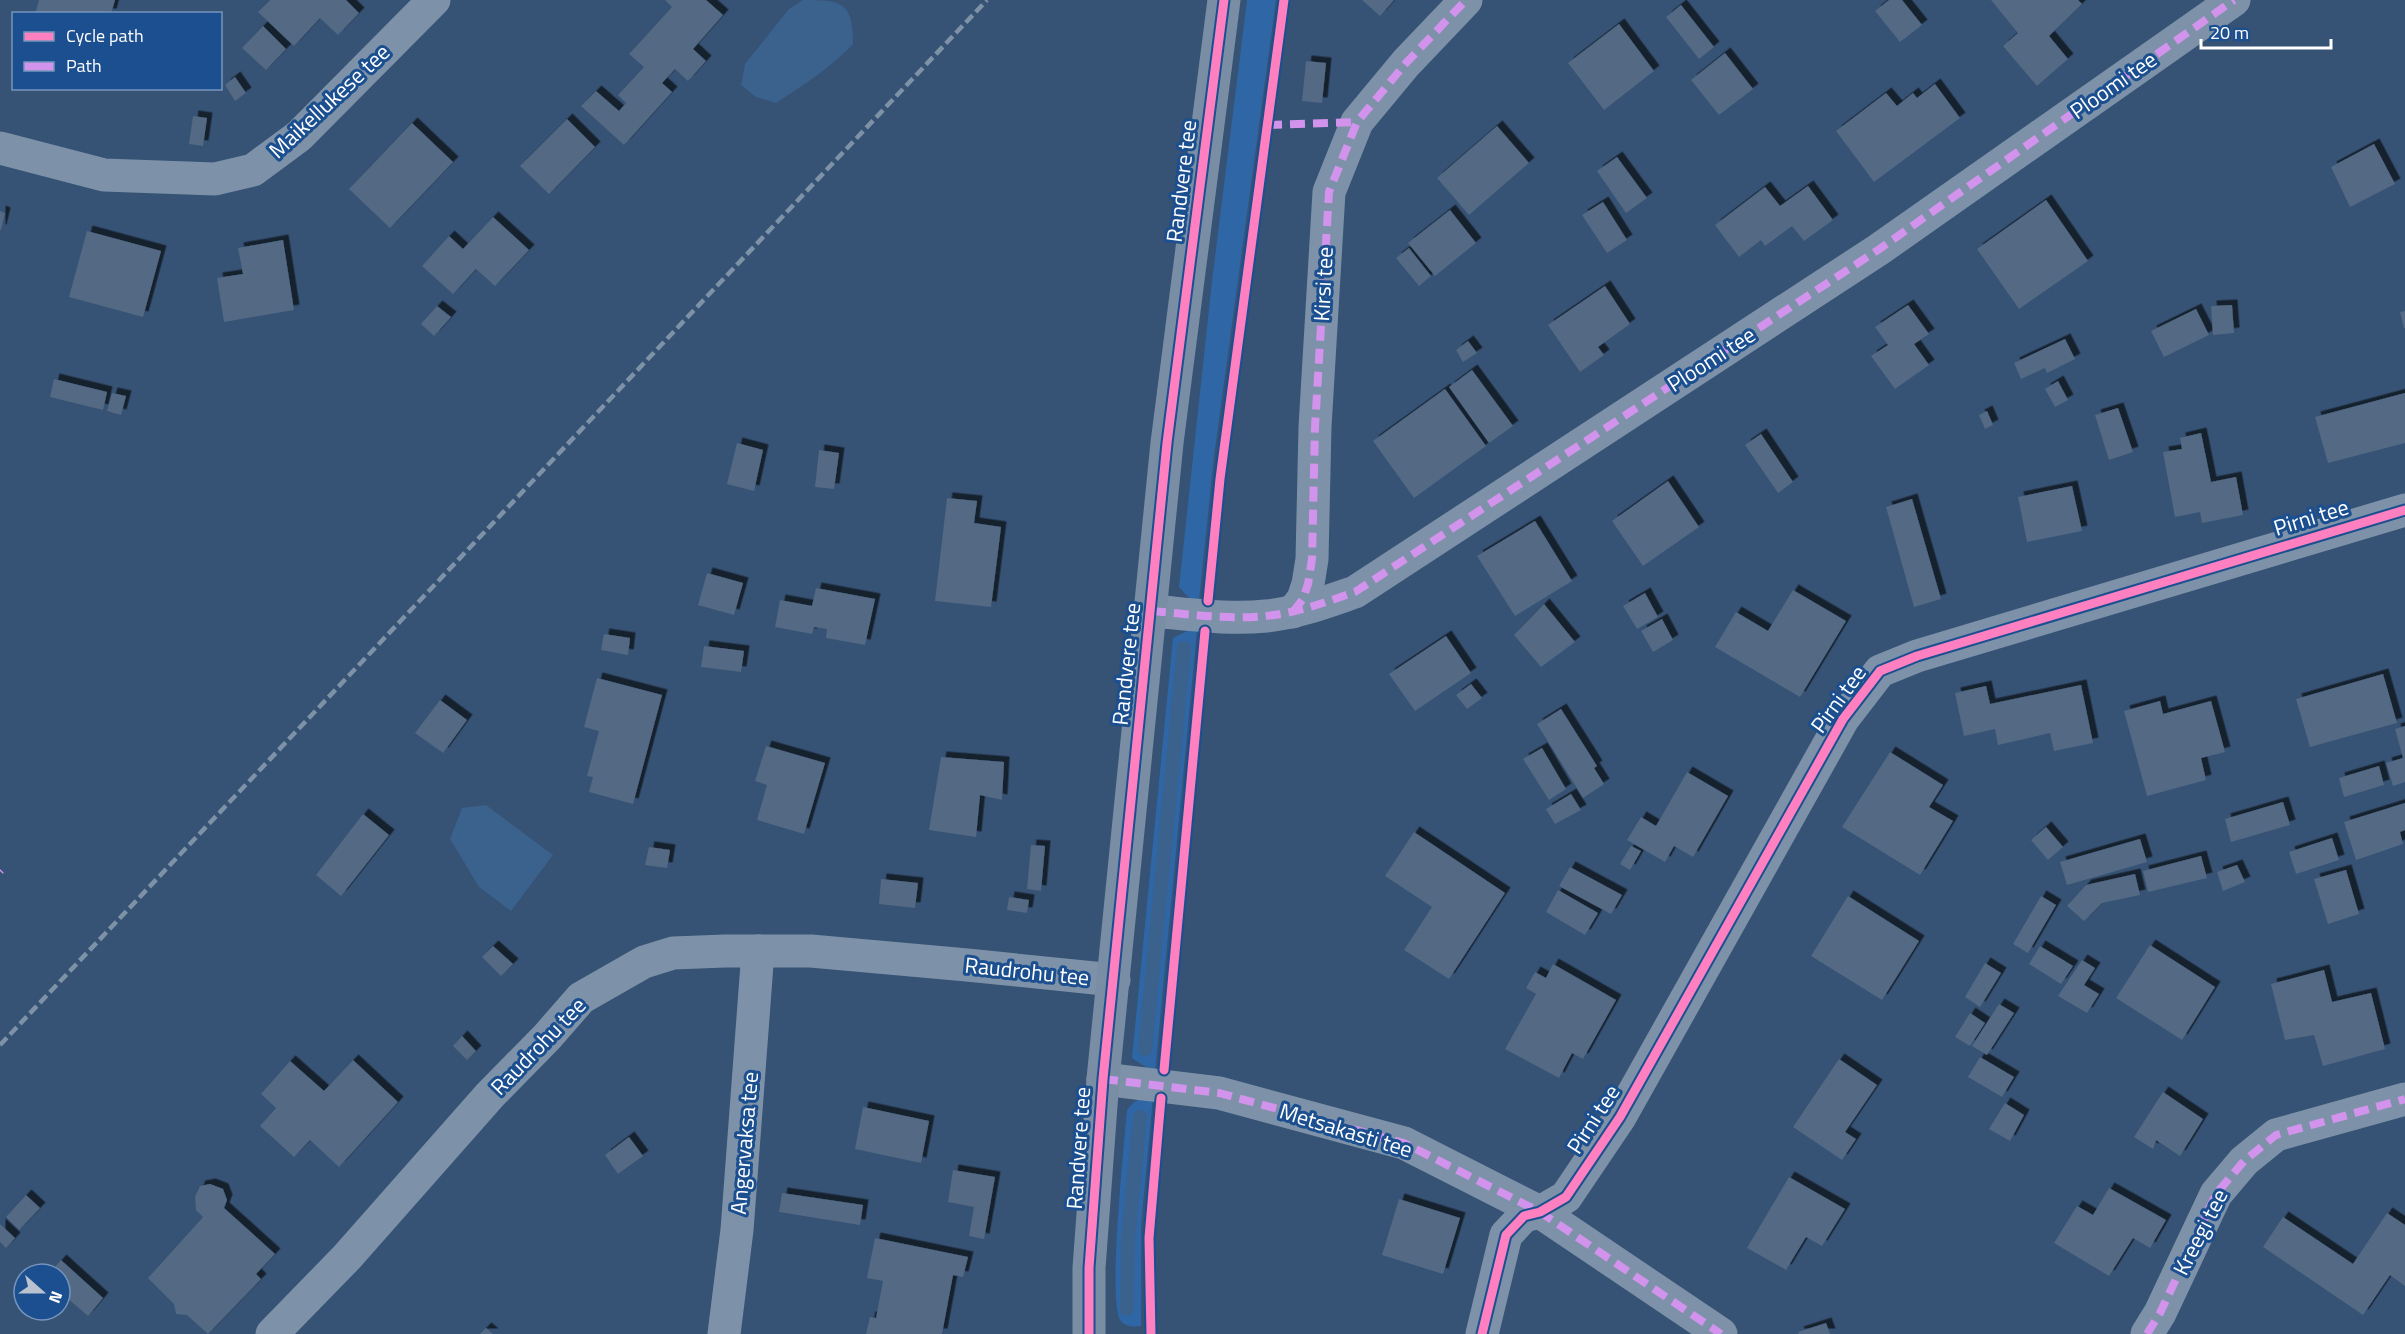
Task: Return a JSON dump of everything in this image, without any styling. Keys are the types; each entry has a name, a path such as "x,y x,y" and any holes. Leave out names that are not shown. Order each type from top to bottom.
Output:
{"street":[{"name":"Maikellukese tee","path":"0,148 105,175 215,179 253,170 299,136 434,0"},
{"name":"Randvere tee","path":"1089,1334 1089,1268 1103,1079 1167,443 1224,0"},
{"name":"Kirsi tee","path":"1293,612 1303,599 1312,559 1315,427 1329,192 1357,122 1406,63 1466,0"},
{"name":"Ploomi tee","path":"1151,610 1230,618 1266,616 1293,612 1355,592 1868,256 2234,0"},
{"name":"Pirni tee","path":"1482,1334 1506,1235 1524,1216 1540,1212 1566,1197 1620,1117 1843,719 1880,671 1917,656 2405,510"},
{"name":"Angervaksa tee","path":"724,1334 737,1230 758,951"},
{"name":"Raudrohu tee","path":"272,1334 347,1257 490,1095 547,1038 581,998 644,962 673,953 812,951 1114,980"},
{"name":"Metsakasti tee","path":"1103,1079 1219,1093 1404,1143 1540,1212 1721,1334"},
{"name":"Kreegi tee","path":"2146,1334 2160,1312 2216,1194 2244,1161 2276,1135 2405,1099"}],"shaded area":[{"path":"803,0 827,1 842,6 851,19 853,44 807,83 776,103 756,97 741,85 745,64 789,9"},
{"path":"1247,0 1276,0 1214,457 1199,601 1190,599 1179,587 1212,281"},
{"path":"1189,630 1197,630 1155,1073 1132,1058 1173,638"},
{"path":"486,805 553,855 511,911 479,887 450,839 462,808"},
{"path":"1144,1097 1153,1097 1141,1226 1141,1326 1132,1326 1120,1320 1117,1306 1116,1254 1127,1110 1134,1102"}],"building":[{"path":"39,0 115,0 112,12 36,12"},
{"path":"270,0 346,0 359,13 338,35 320,18 294,46 258,12"},
{"path":"665,0 706,0 723,15 693,49 706,61 688,81 675,69 662,83 672,92 624,145 581,106 596,91 619,111 626,103 618,95 644,67 629,54 672,7"},
{"path":"1362,0 1394,0 1380,16"},
{"path":"1889,0 1902,0 1922,25 1900,42 1875,11"},
{"path":"1991,0 2078,0 2082,4 2049,36 2068,59 2037,86 2003,46 2018,33"},
{"path":"1681,5 1714,47 1699,59 1666,17"},
{"path":"1619,24 1654,71 1604,110 1568,63"},
{"path":"263,26 286,49 266,70 242,48"},
{"path":"1725,53 1753,89 1719,115 1691,80"},
{"path":"1306,61 1326,63 1322,103 1302,101"},
{"path":"235,77 246,93 235,101 225,85"},
{"path":"1935,84 1960,118 1874,182 1836,131 1886,93 1897,106 1913,93 1917,98"},
{"path":"193,116 207,118 203,146 189,144"},
{"path":"567,119 595,147 549,194 520,166"},
{"path":"412,123 453,162 390,228 349,189"},
{"path":"1497,126 1529,163 1469,215 1437,178"},
{"path":"2374,144 2395,184 2350,207 2331,167"},
{"path":"1617,157 1647,198 1626,213 1597,171"},
{"path":"1808,186 1833,220 1804,241 1792,226 1765,246 1761,240 1739,257 1715,225 1765,187 1780,206"},
{"path":"2046,200 2088,261 2019,309 1977,249"},
{"path":"1603,202 1627,240 1607,253 1582,215"},
{"path":"1450,210 1476,243 1435,276 1408,243"},
{"path":"0,211 5,213 1,230 0,230"},
{"path":"493,217 529,250 495,286 476,269 453,294 422,266 449,236 463,249"},
{"path":"87,231 161,251 143,317 69,297"},
{"path":"283,240 294,310 224,322 217,278 243,274 238,248"},
{"path":"1409,248 1431,276 1419,286 1396,258"},
{"path":"1605,286 1630,324 1598,347 1604,355 1580,372 1548,325"},
{"path":"1908,305 1929,334 1914,344 1929,365 1895,389 1871,356 1888,345 1875,327"},
{"path":"2232,305 2234,333 2213,335 2211,306"},
{"path":"437,306 451,317 434,336 421,324"},
{"path":"2196,309 2209,335 2164,357 2151,331"},
{"path":"2405,311 2405,328 2404,328 2400,312"},
{"path":"2065,339 2075,359 2047,373 2045,368 2021,379 2014,363"},
{"path":"1468,341 1477,353 1463,362 1456,350"},
{"path":"1472,370 1513,426 1489,443 1449,387"},
{"path":"54,379 107,392 103,410 50,397"},
{"path":"2058,381 2068,400 2055,407 2045,389"},
{"path":"1445,389 1486,446 1414,498 1373,441"},
{"path":"112,393 126,396 121,415 107,411"},
{"path":"2405,393 2405,443 2328,463 2315,417"},
{"path":"2118,408 2133,452 2109,460 2095,415"},
{"path":"1987,411 1993,425 1985,429 1979,415"},
{"path":"2201,433 2211,482 2236,477 2243,515 2202,523 2200,512 2175,517 2163,452 2182,449 2180,438"},
{"path":"1761,434 1793,482 1778,493 1745,445"},
{"path":"737,443 763,450 754,491 727,484"},
{"path":"819,450 839,453 834,489 815,487"},
{"path":"1668,481 1699,527 1643,566 1612,521"},
{"path":"2072,486 2082,531 2027,542 2018,497"},
{"path":"947,498 977,501 974,523 1001,527 991,607 935,601"},
{"path":"1912,499 1941,599 1914,607 1886,507"},
{"path":"1535,521 1572,581 1515,616 1477,556"},
{"path":"707,573 743,583 734,615 698,605"},
{"path":"816,588 875,599 865,645 826,638 827,629 814,627 812,634 775,627 780,600 812,606"},
{"path":"1793,590 1846,621 1800,697 1715,647 1736,612 1768,631"},
{"path":"1645,593 1658,617 1637,629 1623,606"},
{"path":"1544,604 1575,642 1541,667 1514,635"},
{"path":"1662,619 1673,640 1653,652 1641,631"},
{"path":"604,634 630,638 628,655 601,650"},
{"path":"1446,636 1471,673 1415,711 1389,674"},
{"path":"704,646 744,651 741,672 701,667"},
{"path":"2383,674 2397,723 2310,747 2296,699"},
{"path":"597,678 662,695 633,804 589,792 593,777 587,776 599,731 584,727"},
{"path":"1471,684 1482,698 1467,709 1456,695"},
{"path":"2081,685 2093,743 2054,751 2050,733 1998,745 1995,729 1964,736 1955,693 1986,686 1990,704"},
{"path":"440,700 467,720 443,753 415,733"},
{"path":"2160,701 2163,714 2211,701 2225,752 2201,758 2206,780 2147,796 2124,711"},
{"path":"1561,709 1597,766 1594,768 1604,784 1583,798 1537,724"},
{"path":"2405,726 2405,782 2393,786 2386,763 2403,758 2395,729"},
{"path":"766,746 825,763 804,834 757,820 767,785 755,781"},
{"path":"1542,748 1566,789 1549,800 1523,759"},
{"path":"1890,752 1943,785 1929,807 1953,821 1920,875 1842,827"},
{"path":"941,757 1004,762 1002,800 980,795 976,837 929,830"},
{"path":"2379,766 2384,785 2344,797 2339,778"},
{"path":"1687,772 1728,796 1693,857 1674,846 1665,862 1627,840 1641,817 1656,826"},
{"path":"1571,794 1581,810 1555,824 1546,809"},
{"path":"2283,802 2290,825 2231,842 2225,819"},
{"path":"2405,803 2405,830 2400,832 2403,844 2356,860 2344,822"},
{"path":"363,814 389,835 341,896 316,875"},
{"path":"2046,827 2063,847 2048,860 2031,840"},
{"path":"1414,832 1505,893 1449,979 1404,950 1432,907 1385,876"},
{"path":"2332,838 2339,860 2296,874 2289,852"},
{"path":"2140,839 2147,862 2067,885 2060,862"},
{"path":"1031,845 1045,846 1041,891 1027,889"},
{"path":"1631,846 1641,851 1630,870 1620,864"},
{"path":"649,847 670,850 667,868 645,865"},
{"path":"2201,856 2207,878 2148,892 2143,871"},
{"path":"2237,865 2245,882 2223,891 2217,872"},
{"path":"1570,867 1622,895 1611,914 1559,886"},
{"path":"2346,870 2359,914 2328,924 2314,879"},
{"path":"2135,874 2140,895 2102,903 2084,921 2067,906 2086,885"},
{"path":"881,879 918,883 915,908 879,904"},
{"path":"1558,890 1598,913 1585,935 1546,912"},
{"path":"1848,896 1919,941 1882,1000 1811,956"},
{"path":"2041,896 2056,905 2028,953 2013,944"},
{"path":"1009,897 1029,900 1027,913 1007,910"},
{"path":"2150,945 2215,987 2182,1040 2116,998"},
{"path":"493,946 513,964 501,976 482,957"},
{"path":"2040,946 2073,966 2061,984 2029,964"},
{"path":"2082,960 2095,968 2084,985 2099,994 2087,1013 2058,996"},
{"path":"1985,963 2001,973 1980,1007 1965,997"},
{"path":"1553,964 1616,1000 1583,1059 1572,1053 1559,1078 1505,1049 1536,994 1526,988 1535,972 1546,978"},
{"path":"2324,970 2332,1002 2371,993 2385,1049 2323,1066 2314,1035 2285,1040 2271,984"},
{"path":"1999,1004 2014,1013 1987,1055 1972,1046"},
{"path":"1970,1013 1985,1023 1970,1046 1955,1037"},
{"path":"462,1036 476,1051 467,1060 453,1046"},
{"path":"1980,1057 2014,1077 2002,1097 1968,1077"},
{"path":"1839,1059 1877,1085 1845,1132 1856,1139 1842,1160 1793,1127"},
{"path":"353,1060 398,1102 339,1167 310,1140 294,1157 260,1126 276,1108 261,1094 290,1061 324,1091"},
{"path":"2163,1092 2203,1119 2180,1156 2156,1140 2153,1149 2134,1137"},
{"path":"2005,1103 2024,1115 2010,1141 1989,1129"},
{"path":"863,1107 929,1121 921,1163 855,1149"},
{"path":"629,1137 643,1156 618,1174 605,1155"},
{"path":"953,1170 995,1177 984,1239 969,1236 974,1207 948,1202"},
{"path":"1789,1177 1845,1209 1822,1246 1806,1237 1786,1270 1747,1248"},
{"path":"210,1184 223,1189 227,1200 224,1208 275,1254 256,1274 261,1279 208,1334 187,1315 176,1314 174,1304 148,1278 203,1217 196,1210 195,1197 200,1186"},
{"path":"2109,1188 2166,1220 2150,1248 2133,1238 2109,1276 2054,1243 2077,1206 2093,1215"},
{"path":"782,1193 863,1205 860,1225 779,1212"},
{"path":"26,1195 40,1208 19,1230 6,1217"},
{"path":"1399,1199 1460,1218 1443,1274 1382,1255"},
{"path":"2387,1213 2405,1225 2405,1286 2390,1275 2363,1315 2263,1247 2283,1217 2353,1264"},
{"path":"0,1224 15,1238 6,1248 0,1242"},
{"path":"875,1238 968,1257 963,1277 953,1275 942,1334 866,1334 870,1317 876,1318 883,1281 867,1278"},
{"path":"72,1270 103,1298 88,1316 72,1302"},
{"path":"1826,1323 1830,1334 1799,1334 1798,1332"},
{"path":"486,1328 493,1334 480,1334"}],"waterway":[{"path":"1145,1049 1184,648"},
{"path":"1127,1309 1128,1238 1140,1117"}],"railway":[{"path":"0,1045 987,0"}],"marked path":[{"path":"1293,612 1303,599 1312,559 1315,427 1329,192 1357,122 1406,63 1466,0"},
{"path":"1151,611 1223,617 1278,615 1355,592 1878,250 2234,0"},
{"path":"1267,125 1357,122"},
{"path":"1103,1079 1219,1093 1404,1143 1540,1212 1721,1334"},
{"path":"2147,1334 2160,1313 2216,1194 2244,1161 2276,1135 2405,1099"}],"cycle path":[{"path":"1089,1334 1089,1268 1103,1079 1167,443 1224,0"},
{"path":"1208,601 1220,479 1284,0"},
{"path":"1482,1334 1506,1235 1524,1216 1540,1212 1566,1197 1620,1117 1843,719 1880,671 1917,656 2405,510"},
{"path":"1164,1070 1205,631"},
{"path":"1151,1334 1149,1238 1161,1098"}]}
